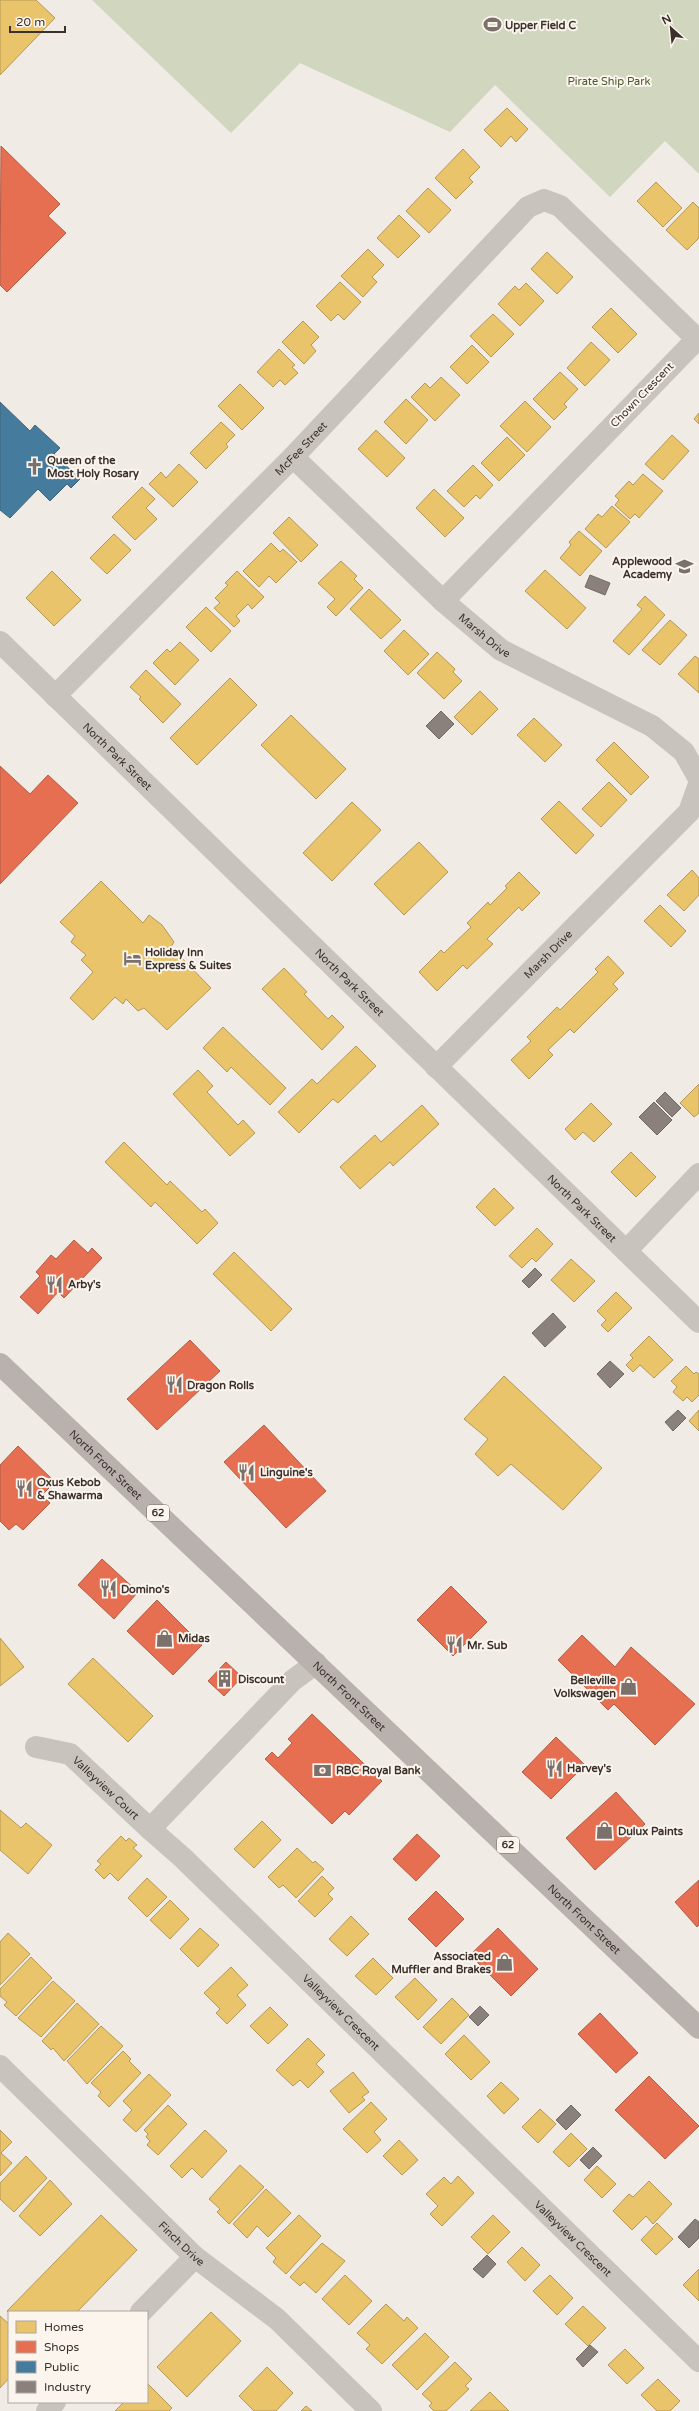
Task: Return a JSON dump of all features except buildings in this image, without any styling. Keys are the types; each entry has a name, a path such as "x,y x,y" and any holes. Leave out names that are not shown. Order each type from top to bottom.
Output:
{"main road":[{"name":"North Front Street","path":"0,1364 316,1662 699,2028"}],"street":[{"name":"McFee Street","path":"56,696 293,456 457,280 528,207 544,200"},
{"name":"Chown Crescent","path":"443,601 697,339 560,206 544,200"},
{"name":"Marsh Drive","path":"293,456 443,601 501,650 652,726 684,752 699,779"},
{"name":"North Park Street","path":"0,642 699,1322"},
{"name":"Marsh Drive","path":"436,1067 689,812 699,784"},
{"path":"626,1251 699,1174"},
{"path":"150,1828 292,1681 316,1662"},
{"name":"Valleyview Court","path":"36,1747 70,1754 150,1828"},
{"name":"Valleyview Crescent","path":"150,1828 189,1864 699,2361"},
{"name":"Finch Drive","path":"0,2066 195,2257 276,2319 371,2411"},
{"path":"143,2311 195,2257"},
{"path":"47,2411 54,2403"}],"green space":[{"name":"Pirate Ship Park","path":"92,0 699,0 699,174 665,141 610,197 495,85 450,132 300,63 231,133"}],"place":[{"name":"Upper Field C","path":"492,25"},
{"name":"Queen of the Most Holy Rosary","path":"34,466"},
{"name":"Applewood Academy","path":"685,567"},
{"name":"Holiday Inn Express & Suites","path":"132,958"},
{"name":"Arby's","path":"55,1284"},
{"name":"Dragon Rolls","path":"174,1385"},
{"name":"Linguine's","path":"247,1472"},
{"name":"Oxus Kebob & Shawarma","path":"24,1488"},
{"name":"Domino's","path":"108,1589"},
{"name":"Midas","path":"165,1638"},
{"name":"Mr. Sub","path":"454,1645"},
{"name":"Discount","path":"225,1679"},
{"name":"Belleville Volkswagen","path":"629,1686"},
{"name":"Harvey's","path":"554,1768"},
{"name":"RBC Royal Bank","path":"323,1770"},
{"name":"Dulux Paints","path":"605,1831"},
{"name":"Associated Muffler and Brakes","path":"504,1962"}]}
